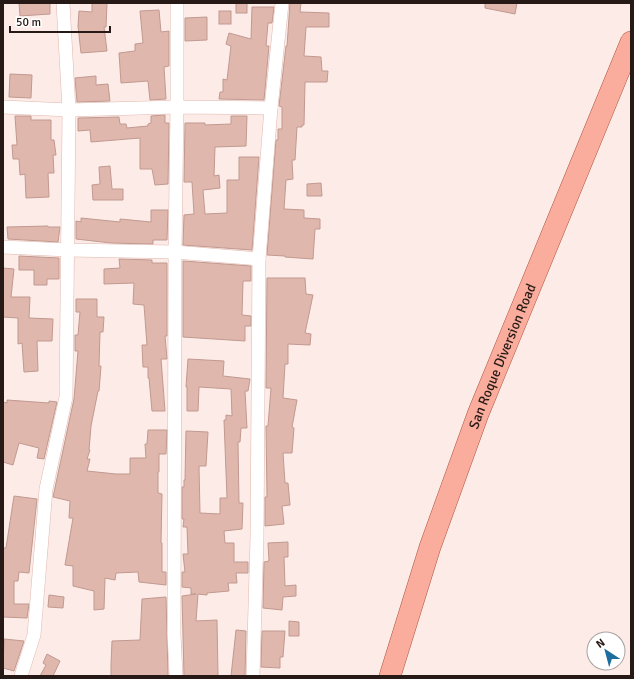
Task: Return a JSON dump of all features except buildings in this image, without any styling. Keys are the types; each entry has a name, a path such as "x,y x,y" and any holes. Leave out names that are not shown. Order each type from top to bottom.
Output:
{"main road":[{"name":"San Roque Diversion Road","path":"390,676 430,547 478,414 631,42"}],"street":[{"path":"21,676 34,635 46,489 66,397 69,110 63,3"},
{"path":"176,676 174,634 177,3"},
{"path":"254,676 257,537 259,259 270,108 282,3"},
{"path":"3,107 69,110 177,107 270,108"},
{"path":"3,247 175,252 259,259"}]}
